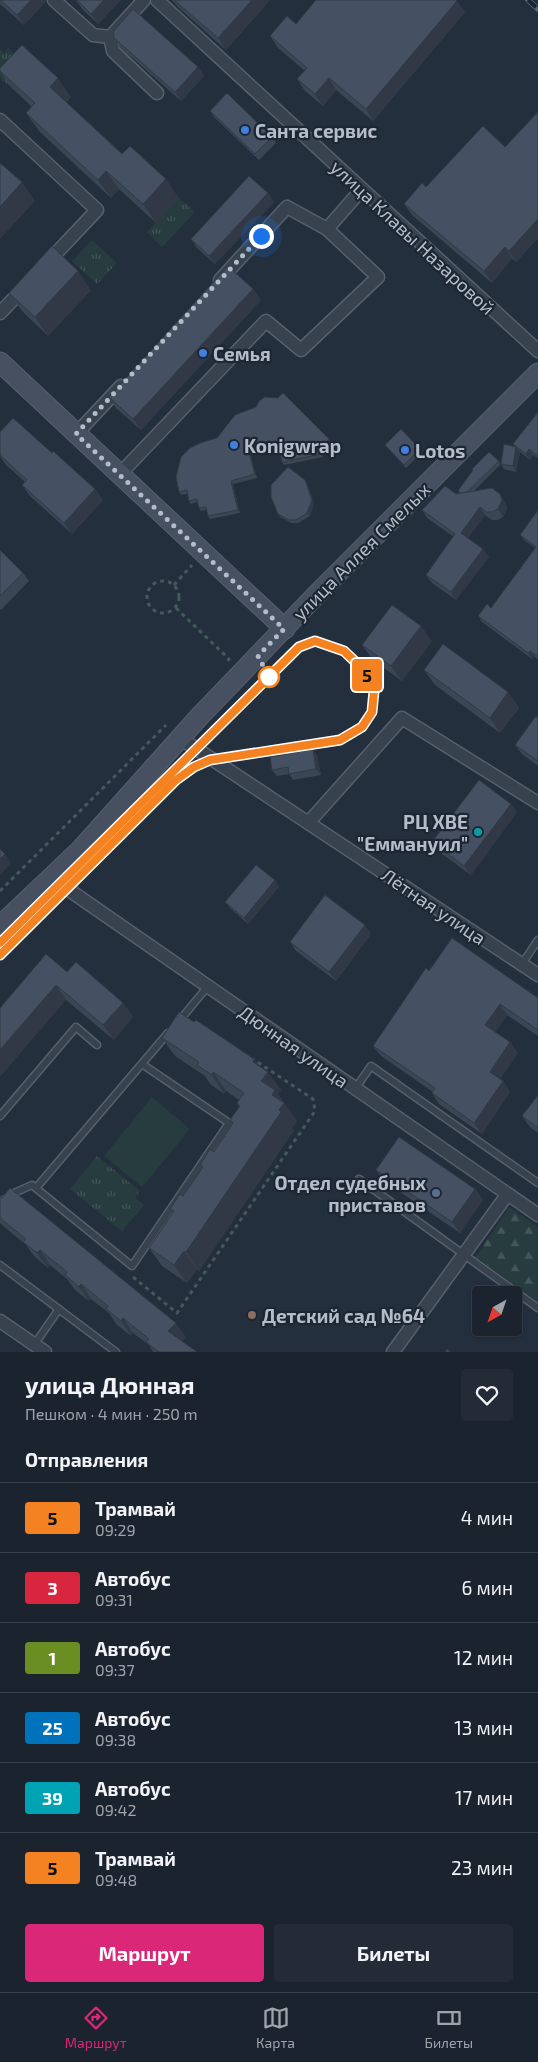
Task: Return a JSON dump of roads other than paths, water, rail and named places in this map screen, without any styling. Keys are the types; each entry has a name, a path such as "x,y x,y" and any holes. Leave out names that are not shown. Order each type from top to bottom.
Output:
{"main road":[{"path":"2,368 120,474 284,629"},
{"name":"улица Аллея Смелых","path":"0,926 81,849 180,738 318,593 538,373"}],"street":[{"path":"54,0 93,35 110,37"},
{"path":"110,37 144,0"},
{"name":"улица Клавы Назаровой","path":"157,0 538,351"},
{"path":"110,37 113,51 157,93"},
{"path":"0,120 97,210 0,314"},
{"path":"327,229 362,189"},
{"path":"120,474 266,321 301,350 378,277 327,229 287,208 212,288"},
{"path":"76,434 131,376"},
{"path":"309,822 402,718 538,804"},
{"name":"Лётная улица","path":"180,738 210,760 309,822 538,975"},
{"name":"Дюнная улица","path":"52,876 59,883 538,1215"},
{"path":"393,1352 507,1195"},
{"path":"0,1321 32,1348 45,1352"}],"lane":[{"path":"522,964 538,940"},
{"path":"36,1188 208,986"},
{"path":"0,1116 76,1027 97,1045"},
{"path":"0,1203 14,1193 32,1185 132,1266 229,1123 142,1064"},
{"path":"355,1089 371,1066 538,1183"},
{"path":"358,1179 538,1308"},
{"path":"0,1265 116,1352"},
{"path":"32,1348 58,1309"}],"tram line":[{"path":"0,943 299,647 315,641 344,651 365,670 374,691 372,712 361,727 340,740 210,760 194,767 176,780 0,955"},
{"name":"5","path":"0,943 299,647 315,641 344,651 364,670 374,691 372,712 362,727 340,740 236,755 210,760 194,767 176,780 66,887 0,955"}],"railway":[{"path":"528,0 538,9"}],"place":[{"name":"Санта сервис","path":"245,130"},
{"name":"Семья","path":"203,353"},
{"name":"Konigwrap","path":"234,445"},
{"name":"Lotos","path":"405,450"},
{"name":"РЦ ХВЕ \"Еммануил\"","path":"478,832"},
{"name":"Отдел судебных приставов","path":"436,1193"},
{"name":"Детский сад №64","path":"252,1315"}]}
